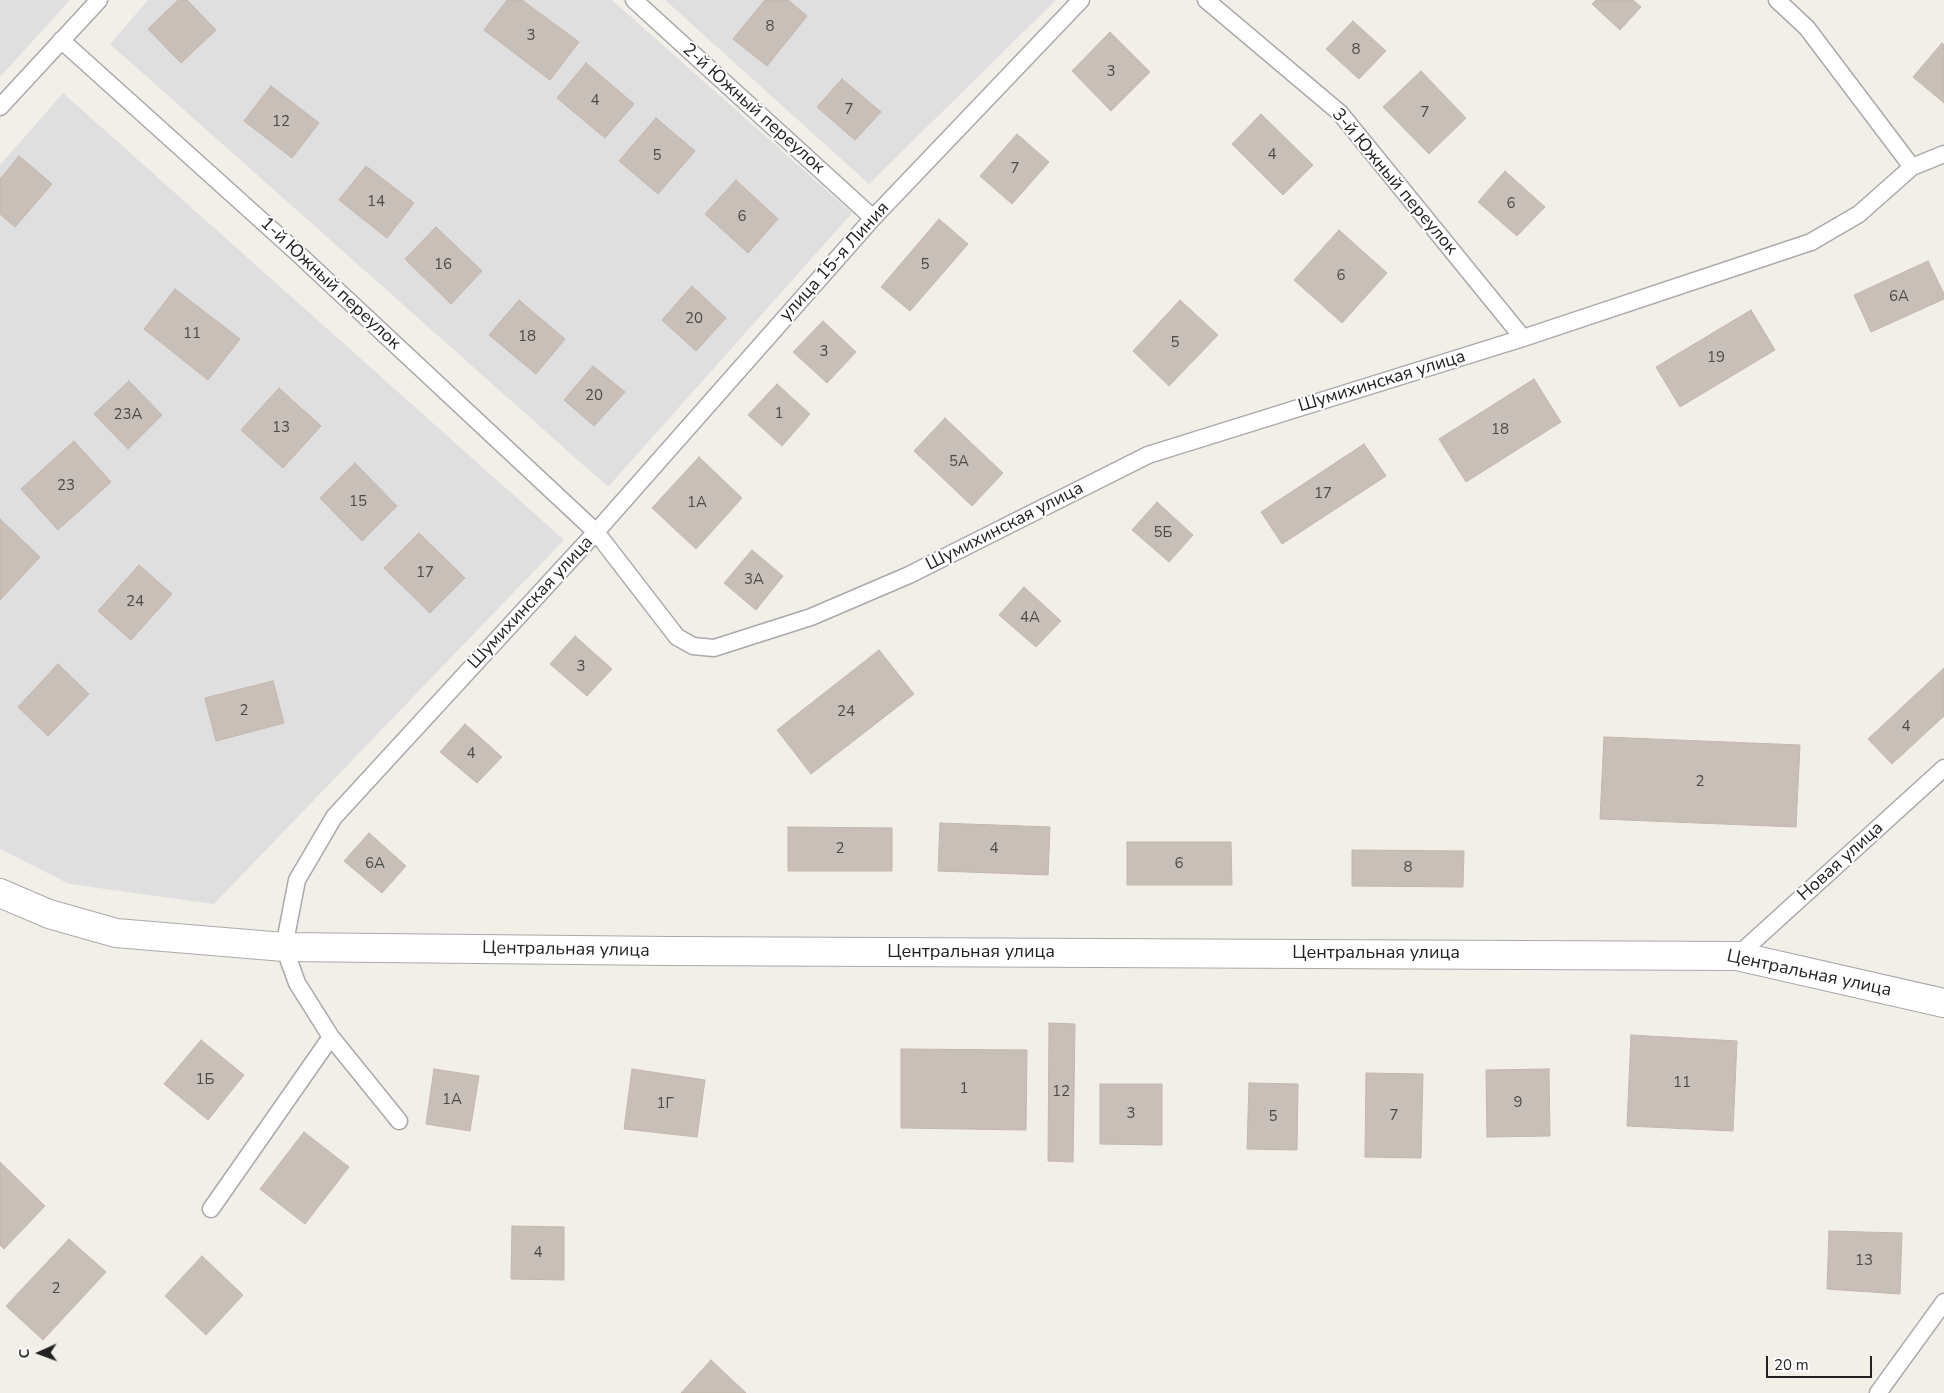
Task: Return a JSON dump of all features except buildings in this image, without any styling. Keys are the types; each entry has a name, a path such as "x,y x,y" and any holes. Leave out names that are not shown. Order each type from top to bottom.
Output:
{"street":[{"name":"Центральная улица","path":"0,893 49,914 116,933 284,947 671,952 1737,956 1944,1003"}],"lane":[{"path":"0,107 100,0"},
{"name":"2-й Южный переулок","path":"634,0 873,218"},
{"name":"улица 15-я Линия","path":"596,532 873,218 1081,0"},
{"name":"3-й Южный переулок","path":"1206,0 1340,113 1522,338"},
{"path":"1777,0 1807,28 1912,167"},
{"name":"1-й Южный переулок","path":"61,40 292,248 596,532"},
{"name":"Шумихинская улица","path":"284,947 297,880 334,817 596,532 677,637 693,646 714,648 811,618 909,575 1148,455 1522,338 1812,242 1859,214 1912,167 1944,154"},
{"name":"Новая улица","path":"1737,956 1944,768"},
{"path":"284,947 297,983 331,1037 399,1121"},
{"path":"211,1209 331,1037"},
{"path":"1878,1393 1944,1302"}],"shaded area":[{"path":"0,0 70,0 0,77"},
{"path":"148,0 612,0 852,213 608,487 110,44"},
{"path":"665,0 1056,0 869,184"},
{"path":"63,93 564,540 214,904 69,884 0,849 0,165"}]}
